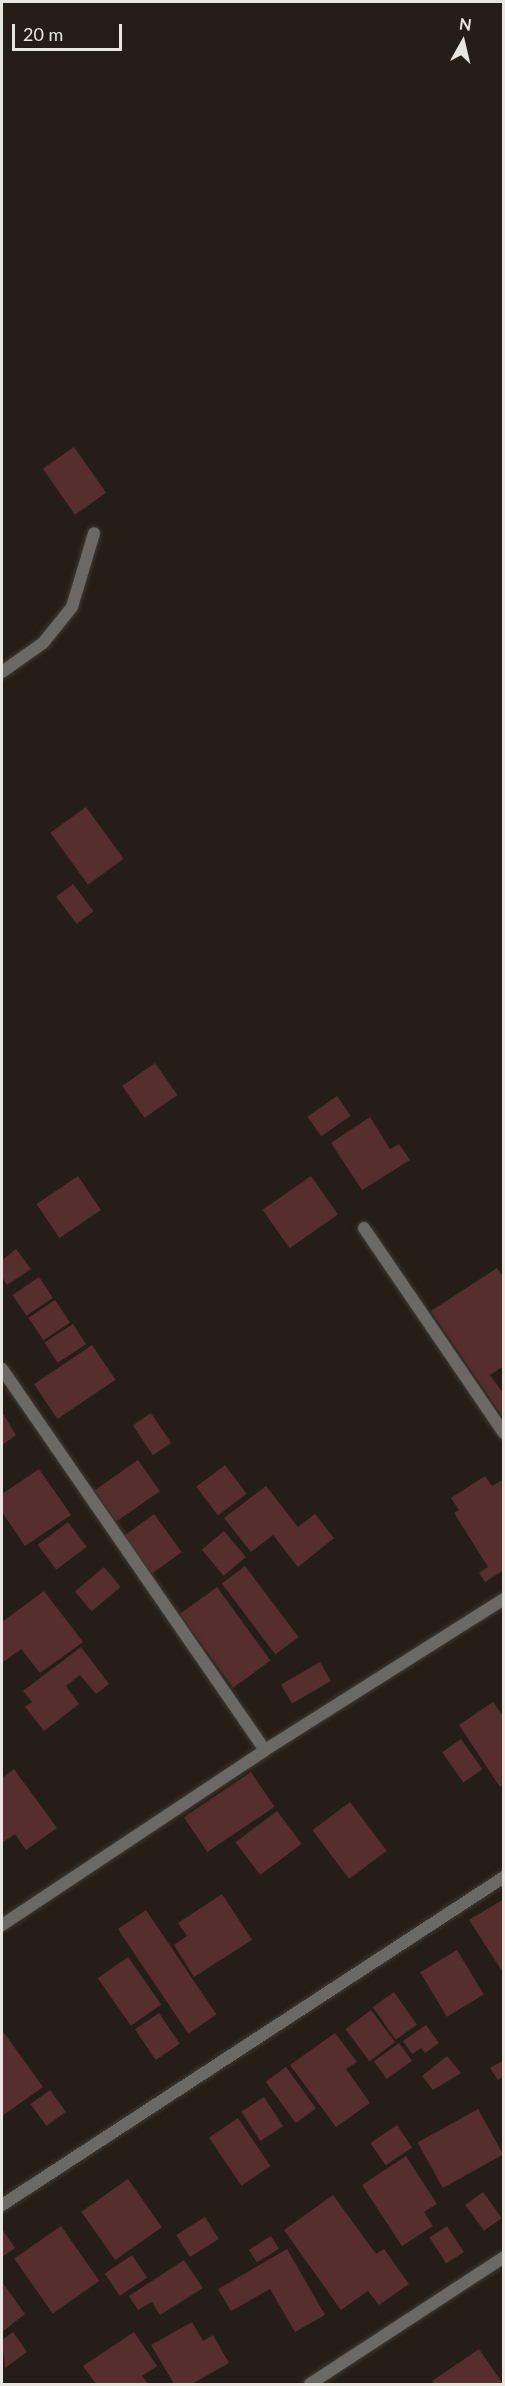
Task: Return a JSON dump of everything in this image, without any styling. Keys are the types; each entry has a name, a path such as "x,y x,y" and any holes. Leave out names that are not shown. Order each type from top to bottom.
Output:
{"street":[{"path":"2,672 43,643 72,607 94,533"},
{"path":"364,1228 504,1433"},
{"path":"2,1369 265,1750"},
{"path":"2,1925 265,1750 504,1599"},
{"path":"2,2205 504,1878"},
{"path":"310,2385 504,2257"}],"building":[{"path":"74,447 106,493 75,515 43,469"},
{"path":"86,807 124,859 88,885 50,833"},
{"path":"73,884 93,911 77,924 56,897"},
{"path":"155,1063 177,1095 145,1118 122,1086"},
{"path":"337,1096 351,1116 321,1136 308,1117"},
{"path":"370,1117 390,1149 399,1144 410,1160 362,1190 331,1143"},
{"path":"78,1176 101,1210 59,1238 37,1204"},
{"path":"311,1176 338,1215 290,1248 263,1210"},
{"path":"16,1249 31,1269 7,1285 2,1277 2,1260"},
{"path":"497,1268 504,1278 504,1366 490,1375 504,1394 504,1419 431,1311"},
{"path":"39,1277 53,1298 26,1316 12,1295"},
{"path":"55,1300 70,1322 44,1340 28,1318"},
{"path":"73,1324 86,1344 58,1363 44,1343"},
{"path":"92,1345 115,1380 57,1419 34,1384"},
{"path":"2,1412 16,1435 2,1445"},
{"path":"151,1413 171,1443 153,1455 133,1425"},
{"path":"138,1460 160,1491 116,1522 95,1490"},
{"path":"225,1465 247,1494 218,1515 196,1487"},
{"path":"39,1469 71,1515 25,1546 2,1512 2,1494"},
{"path":"485,1476 492,1486 504,1479 504,1570 485,1582 479,1573 488,1567 454,1513 459,1510 451,1498"},
{"path":"266,1486 298,1527 315,1514 334,1538 298,1567 273,1535 251,1552 224,1518"},
{"path":"154,1514 182,1552 152,1574 124,1536"},
{"path":"68,1522 87,1547 56,1570 38,1545"},
{"path":"224,1531 246,1557 224,1576 202,1550"},
{"path":"245,1566 299,1637 275,1655 222,1583"},
{"path":"104,1567 121,1587 92,1611 75,1591"},
{"path":"217,1587 270,1661 233,1688 180,1614"},
{"path":"44,1591 83,1642 40,1673 21,1649 2,1663 2,1622"},
{"path":"81,1647 109,1684 96,1694 80,1675 66,1686 79,1704 44,1731 25,1707 32,1702 23,1691"},
{"path":"320,1662 331,1681 292,1704 281,1685"},
{"path":"493,1702 504,1717 504,1784 500,1787 459,1725"},
{"path":"461,1739 482,1769 463,1783 442,1752"},
{"path":"14,1769 57,1828 26,1850 15,1834 2,1843 2,1778"},
{"path":"251,1772 274,1807 207,1852 184,1817"},
{"path":"350,1802 387,1851 349,1879 312,1830"},
{"path":"277,1811 302,1844 260,1875 235,1842"},
{"path":"222,1894 252,1940 194,1977 174,1945 187,1936 178,1923"},
{"path":"504,1899 504,1974 469,1920"},
{"path":"146,1910 216,2014 188,2033 118,1929"},
{"path":"457,1950 484,1995 447,2017 420,1972"},
{"path":"128,1957 161,2005 131,2026 98,1978"},
{"path":"394,1992 417,2025 396,2040 373,2007"},
{"path":"371,2010 395,2042 370,2061 345,2029"},
{"path":"159,2013 180,2044 156,2060 135,2029"},
{"path":"426,2025 439,2043 425,2053 421,2048 412,2054 403,2041"},
{"path":"2,2030 43,2087 2,2116"},
{"path":"335,2033 357,2062 346,2069 370,2103 336,2127 290,2065"},
{"path":"399,2043 412,2061 387,2079 374,2061"},
{"path":"447,2056 461,2073 433,2090 422,2076"},
{"path":"504,2060 504,2076 498,2080 490,2068"},
{"path":"286,2067 316,2108 296,2123 266,2082"},
{"path":"50,2090 66,2112 46,2126 31,2104"},
{"path":"264,2097 283,2126 260,2141 241,2112"},
{"path":"478,2109 503,2154 443,2188 418,2142"},
{"path":"238,2118 270,2166 241,2186 209,2138"},
{"path":"397,2125 412,2147 386,2165 370,2143"},
{"path":"406,2156 437,2204 424,2212 433,2226 402,2246 362,2185"},
{"path":"128,2179 162,2227 115,2260 81,2212"},
{"path":"483,2192 502,2218 484,2231 465,2205"},
{"path":"333,2195 376,2254 384,2249 409,2284 379,2305 368,2291 341,2310 284,2230"},
{"path":"205,2217 219,2239 190,2257 176,2235"},
{"path":"61,2226 99,2281 53,2314 14,2259"},
{"path":"447,2226 464,2252 446,2263 429,2237"},
{"path":"2,2229 15,2248 2,2257"},
{"path":"271,2236 279,2249 257,2262 249,2250"},
{"path":"287,2249 325,2315 295,2332 270,2289 231,2311 218,2289"},
{"path":"132,2255 147,2277 120,2296 105,2273"},
{"path":"184,2260 203,2288 160,2315 152,2302 138,2310 129,2296"},
{"path":"2,2282 25,2314 2,2332"},
{"path":"192,2322 203,2341 213,2335 229,2363 192,2384 174,2384 151,2345"},
{"path":"13,2332 27,2352 5,2368 2,2340"},
{"path":"134,2332 157,2366 142,2376 148,2384 96,2384 83,2366"},
{"path":"479,2349 503,2384 435,2384 432,2381"}]}
